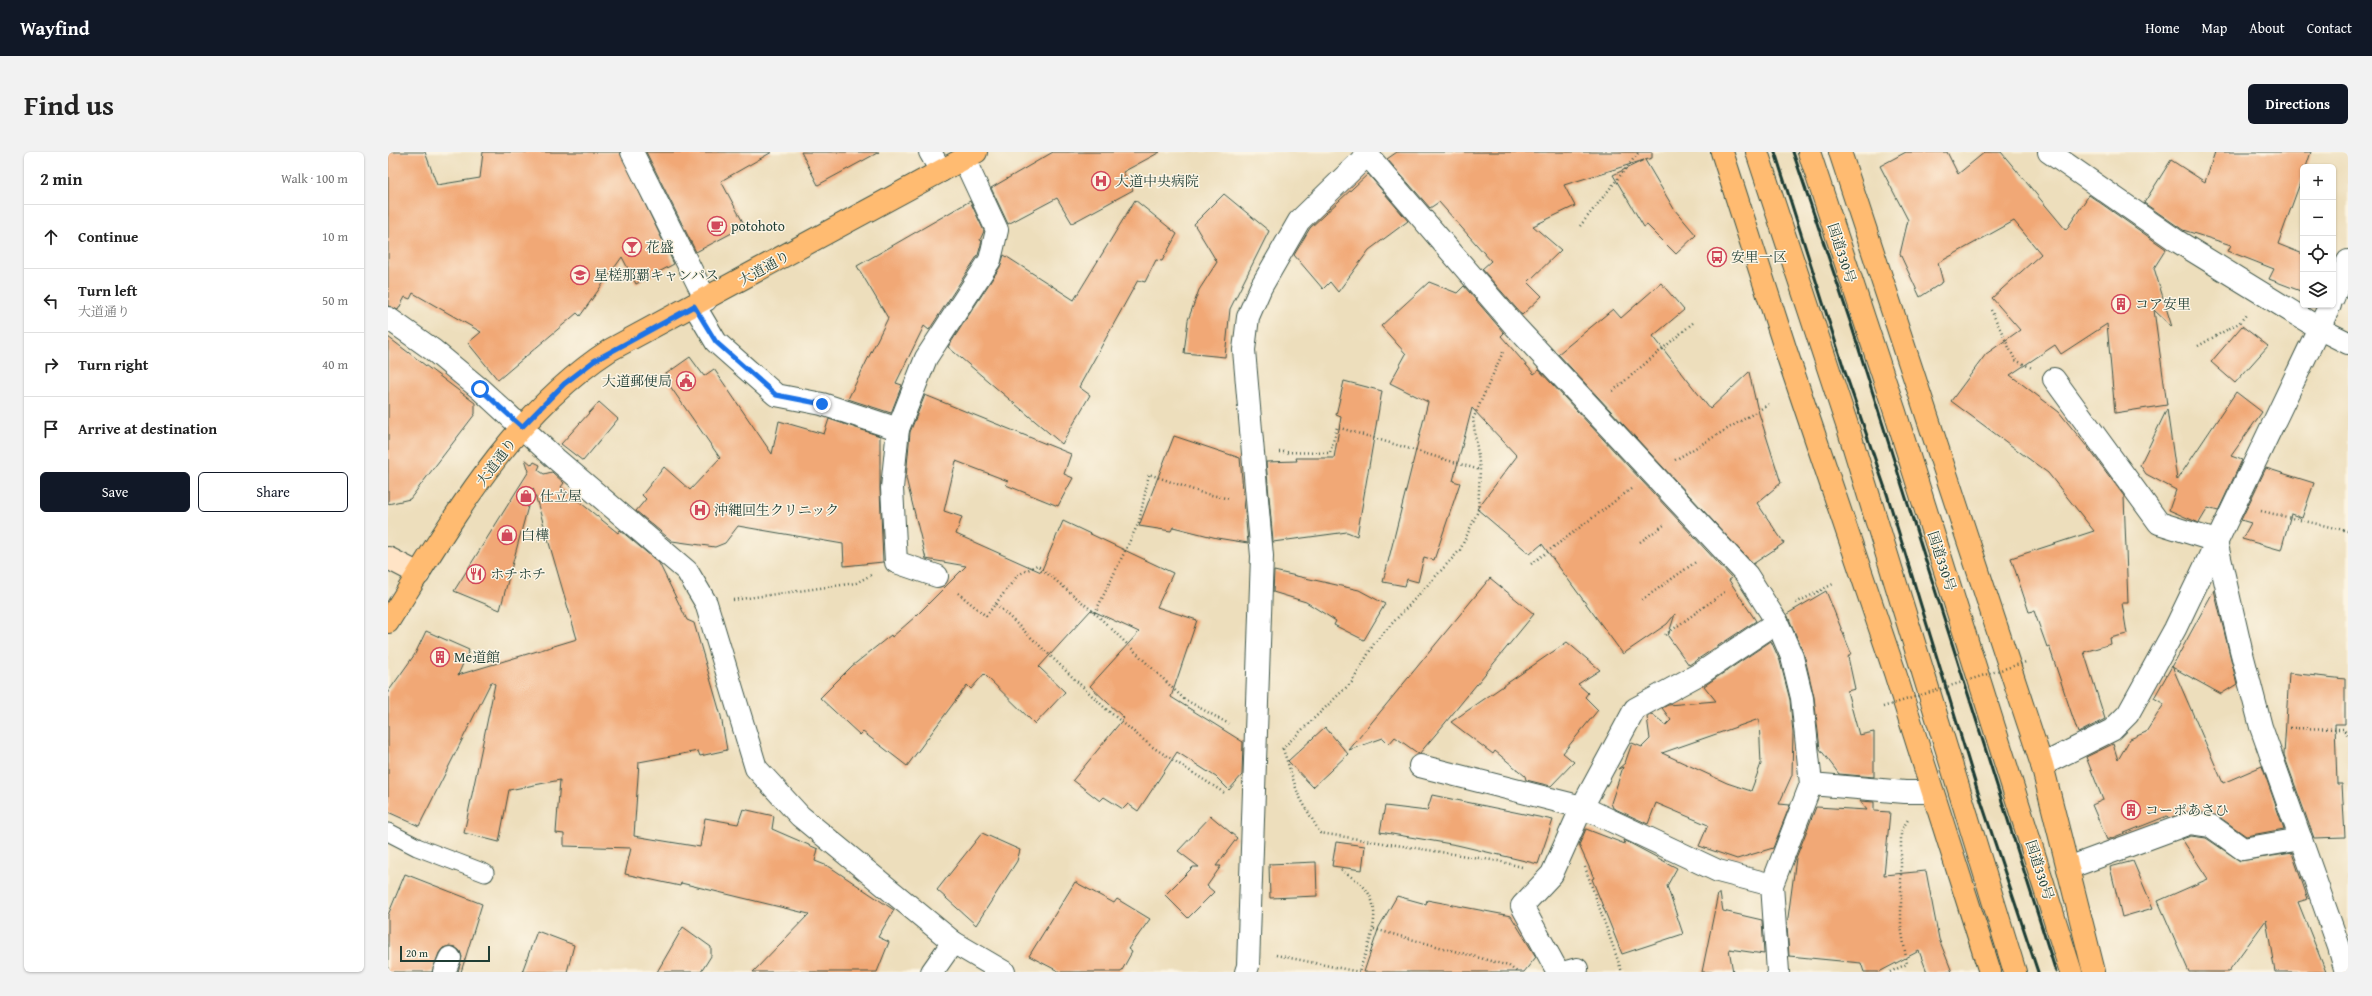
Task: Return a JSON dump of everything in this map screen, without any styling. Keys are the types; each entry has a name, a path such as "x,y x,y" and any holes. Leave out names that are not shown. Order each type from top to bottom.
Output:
{"main road":[{"path":"1722,152 1806,409 1895,672 1990,972"},
{"path":"1758,152 1848,428 2015,972"},
{"name":"国道330号","path":"1809,152 1894,412 2071,972"},
{"path":"1840,152 2042,765 2094,972"},
{"name":"大道通り","path":"388,622 454,520 522,427 564,384 594,361 970,155"}],"street":[{"path":"632,152 716,342 776,395 822,404 898,429"},
{"path":"930,152 941,171"},
{"path":"2049,152 2177,240 2320,329 2348,343"},
{"path":"1246,972 1254,798 1262,556 1244,350 1248,317 1261,287 1298,221 1366,154 1514,325 1592,410 1721,545 1747,575 1775,619 1792,657 1802,698 1811,784 1772,885 1778,972"},
{"path":"938,576 896,562 892,488 898,429 926,358 990,260 997,230 970,155"},
{"path":"2336,291 2348,262"},
{"path":"2042,765 2112,730 2128,714 2175,629 2329,308"},
{"path":"388,318 433,350 522,427 556,459 687,571 706,603 756,768 800,816 953,942 1004,972"},
{"path":"2054,379 2159,523 2216,541"},
{"path":"2216,541 2241,650 2261,727 2301,839 2344,945 2346,972"},
{"path":"388,558 419,574"},
{"path":"1567,971 1522,906 1552,874 1571,828 1635,709 1701,673 1775,619"},
{"path":"1420,766 1582,807 1718,871 1772,885"},
{"path":"1811,784 1905,792 1932,792"},
{"path":"2068,868 2190,823 2211,826 2243,849 2301,839"},
{"path":"932,972 953,942"}],"lane":[{"path":"388,832 417,847 485,872"}],"path":[{"path":"1580,226 1639,152"},
{"path":"2198,346 2239,323 2265,295"},
{"path":"1992,310 2015,360 2054,379"},
{"path":"1592,410 1694,322"},
{"path":"1255,762 1283,749 1352,682 1376,642 1460,550 1478,511 1480,470 1473,419 1514,325"},
{"path":"1252,451 1330,453 1337,427 1480,470"},
{"path":"1095,613 1139,522 1148,474 1202,493 1257,505"},
{"path":"2234,504 2348,531"},
{"path":"1642,600 1721,545"},
{"path":"706,603 856,583 896,562"},
{"path":"938,576 986,616 1018,575 1037,565 1095,613 1184,699 1219,720 1256,735"},
{"path":"1665,635 1747,575"},
{"path":"1775,619 1835,583"},
{"path":"996,604 1106,709 1151,746 1230,797 1254,798"},
{"path":"1883,707 2026,662"},
{"path":"2261,727 2344,729 2348,738"},
{"path":"1283,749 1298,794 1320,833 1498,861 1552,874"},
{"path":"1890,972 1907,964 1901,926 1901,830 1912,813"},
{"path":"1571,828 1622,972"},
{"path":"1248,950 1360,972 1374,929 1374,902 1362,884 1341,870"},
{"path":"1374,929 1509,966 1517,972"}],"building":[{"path":"388,152 425,152 437,185 480,178 483,152 620,152 674,264 636,284 622,257 580,316 577,313 498,380 468,343 481,332 413,293 410,299 405,297 398,310 388,306"},
{"path":"646,152 772,152 721,181 745,226 696,252"},
{"path":"801,152 879,152 818,185"},
{"path":"1053,152 1160,152 1123,172 1133,190 1072,223 1057,198 1008,224 991,188"},
{"path":"1397,152 1652,152 1652,158 1645,160 1674,209 1696,235 1676,254 1647,225 1644,227 1613,175 1644,160 1564,185 1575,206 1533,226 1561,250 1528,282 1542,296 1522,315 1482,269 1491,261 1439,202 1430,208 1387,159"},
{"path":"1906,152 1947,152 1958,174 1985,152 2001,152 2066,230 2089,195 2166,249 2154,268 2172,327 2154,310 2167,405 2115,413 2107,324 2061,354 2055,345 2010,375 2059,412 2124,496 2128,603 2122,603 2127,634 2110,638 2111,644 2084,652 2105,719 2078,733 2049,646 2047,647 2034,611 2029,612 2011,558 2094,531 2048,473 1951,401 1986,354 2020,330 1992,298 2041,254 2014,221 1938,263 1943,282 1920,297 1900,254 1908,220 1880,166"},
{"path":"2215,152 2311,152 2307,164 2300,164 2300,183 2278,244 2300,253 2300,291 2269,279 2274,269 2228,251 2231,245 2183,230 2144,203 2171,160 2205,182"},
{"path":"1368,174 1408,221 1369,250 1338,292 1330,282 1323,289 1294,255 1310,228"},
{"path":"1224,194 1269,231 1230,309 1225,357 1184,353 1188,320 1199,290 1217,262 1194,224"},
{"path":"1135,200 1177,234 1162,261 1156,260 1145,282 1138,280 1079,387 1090,395 1062,444 948,347 1000,267 1004,255 1074,300"},
{"path":"970,201 984,231 980,240 982,241 978,255 929,330 924,326 896,383 902,385 891,413 848,399 888,318 857,266"},
{"path":"1429,282 1457,293 1464,286 1504,333 1501,336 1534,374 1539,370 1732,578 1729,580 1756,621 1689,665 1668,636 1675,614 1667,624 1623,654 1542,544 1530,554 1477,509 1517,456 1472,408 1453,481 1460,483 1434,560 1424,557 1418,582 1407,579 1405,586 1383,582 1428,402 1390,383 1406,354 1381,326"},
{"path":"1661,283 1684,310 1653,336 1710,409 1749,372 1757,407 1781,483 1757,503 1784,543 1753,564 1558,354 1613,309 1621,318"},
{"path":"2242,326 2268,346 2235,383 2211,362"},
{"path":"388,337 475,403 475,414 410,499 388,504"},
{"path":"690,357 704,376 714,369 772,454 779,421 824,434 829,419 880,436 880,489 883,562 844,566 843,544 738,526 725,543 715,547 672,541 636,511 646,499 642,495 664,467 690,490 720,458 663,376"},
{"path":"1344,381 1382,391 1357,536 1347,532 1273,542 1266,462 1297,461 1296,458 1334,458 1341,417 1336,415"},
{"path":"2236,392 2262,412 2231,456 2242,460 2218,511 2208,508 2199,523 2169,510 2176,490 2146,474 2140,465 2167,409 2177,480"},
{"path":"925,395 1071,454 1064,474 1073,478 1058,506 1006,485 1008,481 956,461 944,511 962,517 956,534 1041,572 1063,521 1173,573 1157,607 1197,620 1171,697 1243,742 1242,775 1229,790 1216,777 1177,752 1138,811 1128,804 1123,809 1104,797 1100,801 1073,780 1124,718 1090,686 1139,632 1091,610 1039,667 1065,692 1035,724 984,674 971,689 967,685 907,766 863,732 860,735 820,698 852,666 891,635 892,637 916,616 966,566 926,559 906,478 910,432"},
{"path":"599,402 618,419 583,461 561,444"},
{"path":"1174,436 1240,458 1248,543 1217,538 1173,527 1171,531 1139,526"},
{"path":"525,459 532,465 534,462 540,465 538,470 544,474 552,472 564,483 561,487 618,533 620,530 659,563 687,620 694,623 721,716 727,750 700,756 698,751 639,762 634,836 700,847 705,818 738,824 743,809 774,816 772,829 818,849 815,861 830,867 894,910 878,937 889,942 877,972 753,972 809,914 681,883 680,886 625,874 631,848 564,846 564,834 556,833 560,780 509,790 499,842 464,833 495,684 491,682 419,826 388,812 388,692 415,654 426,631 469,650 458,675 577,639 533,488 500,610 454,591 529,471"},
{"path":"2266,468 2314,483 2302,518 2291,514 2281,550 2242,539 2251,523 2241,520"},
{"path":"1274,571 1359,590 1385,604 1364,640 1334,625 1336,621 1306,602 1273,592"},
{"path":"1490,578 1534,614 1441,728 1419,754 1395,737 1389,744 1383,738 1349,750"},
{"path":"2214,590 2237,684 2221,694 2172,667"},
{"path":"1826,591 1851,653 1848,657 1855,689 1847,691 1859,735 1874,732 1874,777 1839,774 1820,749 1814,697 1804,654 1787,614"},
{"path":"1771,641 1780,661 1790,700 1793,733 1792,775 1779,804 1790,805 1773,848 1737,859 1699,846 1708,825 1656,803 1648,824 1613,808 1611,803 1623,767 1618,769 1625,763 1632,743 1642,747 1650,739 1647,717 1652,714 1666,725 1671,720 1662,708 1668,705 1716,701 1704,686","holes":["1759,719 1761,764 1751,791 1727,783 1662,753"]},
{"path":"1567,642 1600,670 1578,684 1588,693 1585,697 1598,710 1563,753 1574,762 1551,786 1526,780 1525,776 1495,751 1493,754 1451,722"},
{"path":"2172,666 2223,783 2262,766 2284,829 2246,836 2218,816 2191,811 2169,818 2167,816 2107,840 2092,805 2103,800 2086,757 2113,744 2118,760 2130,739 2146,732 2164,704 2154,698"},
{"path":"2289,673 2345,679 2345,724 2335,724 2337,784 2342,784 2345,837 2314,838 2284,755"},
{"path":"1325,727 1348,754 1313,787 1288,761"},
{"path":"1432,795 1553,820 1538,864 1457,845 1380,832 1385,806 1427,811"},
{"path":"1860,801 1874,802 1874,811 1890,812 1884,875 1926,871 1939,939 1952,972 1927,972 1919,951 1879,972 1864,972 1861,963 1789,956 1787,925 1796,858 1816,807 1867,810"},
{"path":"1211,816 1237,838 1216,866 1221,866 1207,886 1214,892 1188,918 1165,895 1193,867 1199,867 1178,851"},
{"path":"1586,829 1625,844 1624,840 1677,868 1667,886 1683,934 1622,954 1592,879 1594,878 1579,845"},
{"path":"982,833 1020,850 1017,861 976,925 937,890"},
{"path":"2191,836 2206,838 2240,861 2292,853 2308,899 2298,902 2326,972 2275,972 2266,920 2228,972 2189,972 2158,901 2208,879 2182,839"},
{"path":"1336,842 1365,846 1362,870 1332,866"},
{"path":"2133,861 2153,908 2122,917 2110,867"},
{"path":"1316,862 1317,896 1270,898 1269,864"},
{"path":"405,874 482,904 461,972 458,972 462,957 460,951 455,947 449,946 443,948 439,953 432,972 388,972 388,915"},
{"path":"1075,882 1114,903 1117,899 1150,919 1128,949 1132,952 1121,972 1060,972 1029,956"},
{"path":"1718,894 1720,894 1723,911 1762,920 1764,954 1729,949 1733,972 1702,972"},
{"path":"1397,896 1426,904 1427,900 1511,916 1536,957 1524,972 1364,972 1379,927"},
{"path":"683,927 711,947 711,956 701,972 657,972"},
{"path":"537,931 574,945 567,972 522,972"}],"railway":[{"path":"1775,152 1845,372 1887,494 1978,792 2038,972"},
{"path":"1793,152 1850,321 2056,972"}],"place":[{"name":"大道中央病院","path":"1101,181"},
{"name":"potohoto","path":"717,226"},
{"name":"花盛","path":"632,247"},
{"name":"安里一区","path":"1717,257"},
{"name":"星槎那覇キャンパス","path":"580,275"},
{"name":"コア安里","path":"2121,304"},
{"name":"大道郵便局","path":"686,381"},
{"name":"仕立屋","path":"526,496"},
{"name":"沖縄回生クリニック","path":"700,510"},
{"name":"白樺","path":"507,535"},
{"name":"ホチホチ","path":"476,574"},
{"name":"Me道館","path":"440,657"},
{"name":"コーポあさひ","path":"2131,810"}],"route":[{"path":"480,389 522,427 564,384 594,361 610,350 694,306 716,342 776,395 822,404"}]}
